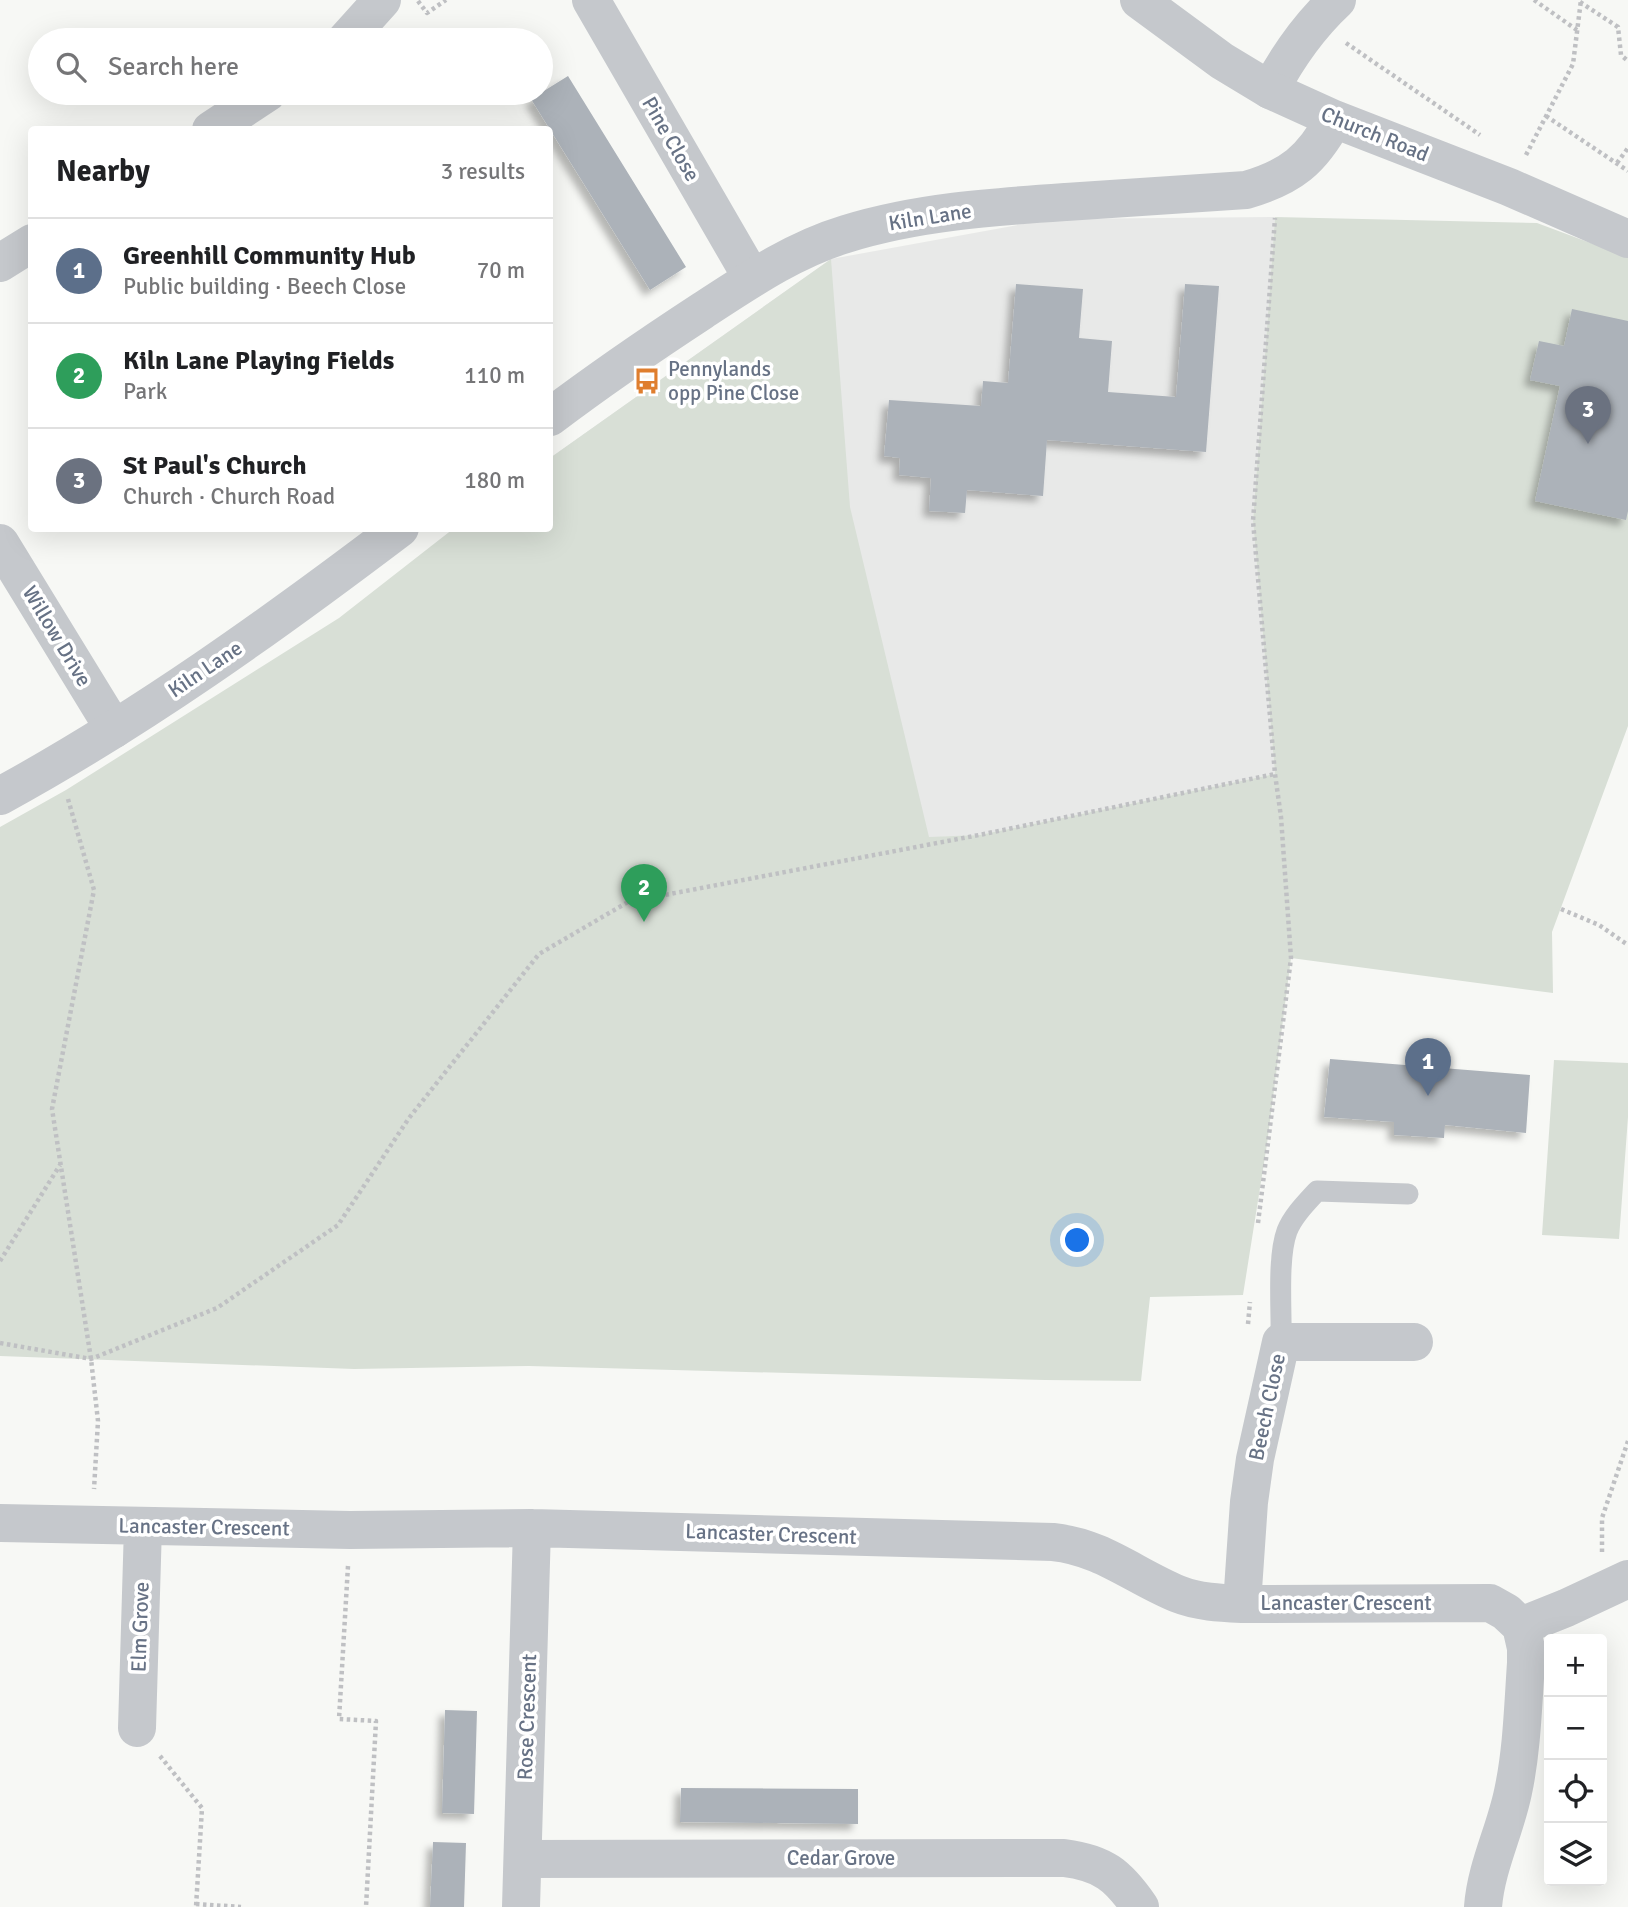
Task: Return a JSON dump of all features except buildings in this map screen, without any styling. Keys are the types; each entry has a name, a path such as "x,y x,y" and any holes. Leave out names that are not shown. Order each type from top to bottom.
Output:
{"street":[{"path":"356,28 382,0"},
{"name":"Pine Close","path":"591,0 752,278"},
{"name":"Church Road","path":"1139,0 1211,53 1270,90 1334,119 1508,187 1628,239"},
{"path":"1270,90 1287,57 1325,11"},
{"path":"217,126 249,105"},
{"name":"Kiln Lane","path":"553,415 752,278 809,248 845,234 897,220 1022,205 1246,190 1273,182 1296,169 1312,154 1334,119"},
{"path":"0,263 28,246"},
{"name":"Kiln Lane","path":"0,796 114,729 202,672 379,535"},
{"name":"Willow Drive","path":"4,559 114,729"},
{"name":"Beech Close","path":"1242,1604 1265,1335 1413,1342"},
{"name":"Lancaster Crescent","path":"0,1523 350,1530 533,1528 1071,1544 1102,1554 1179,1594 1206,1602 1490,1603 1506,1612 1521,1626"},
{"name":"Elm Grove","path":"137,1728 143,1526"},
{"name":"Rose Crescent","path":"522,1907 533,1528"},
{"path":"1483,1907 1487,1879 1513,1796 1518,1769 1526,1663 1521,1626 1615,1585"},
{"name":"Cedar Grove","path":"523,1858 1064,1858 1086,1861 1107,1871 1126,1887 1140,1907"}],"lane":[{"path":"1265,1335 1287,1231 1317,1191 1408,1194"}],"path":[{"path":"418,0 427,13 446,0"},
{"path":"1534,0 1577,30"},
{"path":"1508,187 1573,64 1581,1 1618,27 1621,55 1628,61"},
{"path":"1325,11 1487,139"},
{"path":"1546,116 1628,171"},
{"path":"1617,163 1628,148"},
{"path":"1258,1224 1291,958 1281,817 1253,521 1275,217 1273,182"},
{"path":"53,766 65,790 94,890 52,1109 91,1359 98,1421 92,1525"},
{"path":"0,1343 91,1359 217,1308 338,1225 408,1118 539,954 628,902 979,835 1275,774"},
{"path":"1561,909 1599,925 1628,946"},
{"path":"0,1262 60,1164"},
{"path":"1251,1292 1265,1335"},
{"path":"1615,1585 1602,1518 1628,1441"},
{"path":"350,1530 339,1719 376,1721 366,1907"},
{"path":"137,1728 202,1808 196,1905 241,1907"}],"shaded area":[{"path":"1275,217 1253,521 1275,774 979,835 519,859 550,532 553,532 553,456 831,259 1051,219"},
{"path":"1275,217 1537,223 1628,257 1628,726 1552,932 1553,993 1291,958 1267,1144 1243,1295 1150,1297 1141,1381 529,1366 354,1369 0,1356 0,827 66,790 339,618 449,532 553,532 553,456 831,259 850,507 929,837 979,835 1275,774 1253,521"},
{"path":"1554,1060 1628,1063 1628,1117 1619,1239 1542,1235"}],"place":[{"name":"Pennylands opp Pine Close","path":"647,381"},
{"name":"St Paul's Church","path":"1588,444"},
{"name":"Kiln Lane Playing Fields","path":"644,922"},
{"name":"Greenhill Community Hub","path":"1428,1096"}]}
